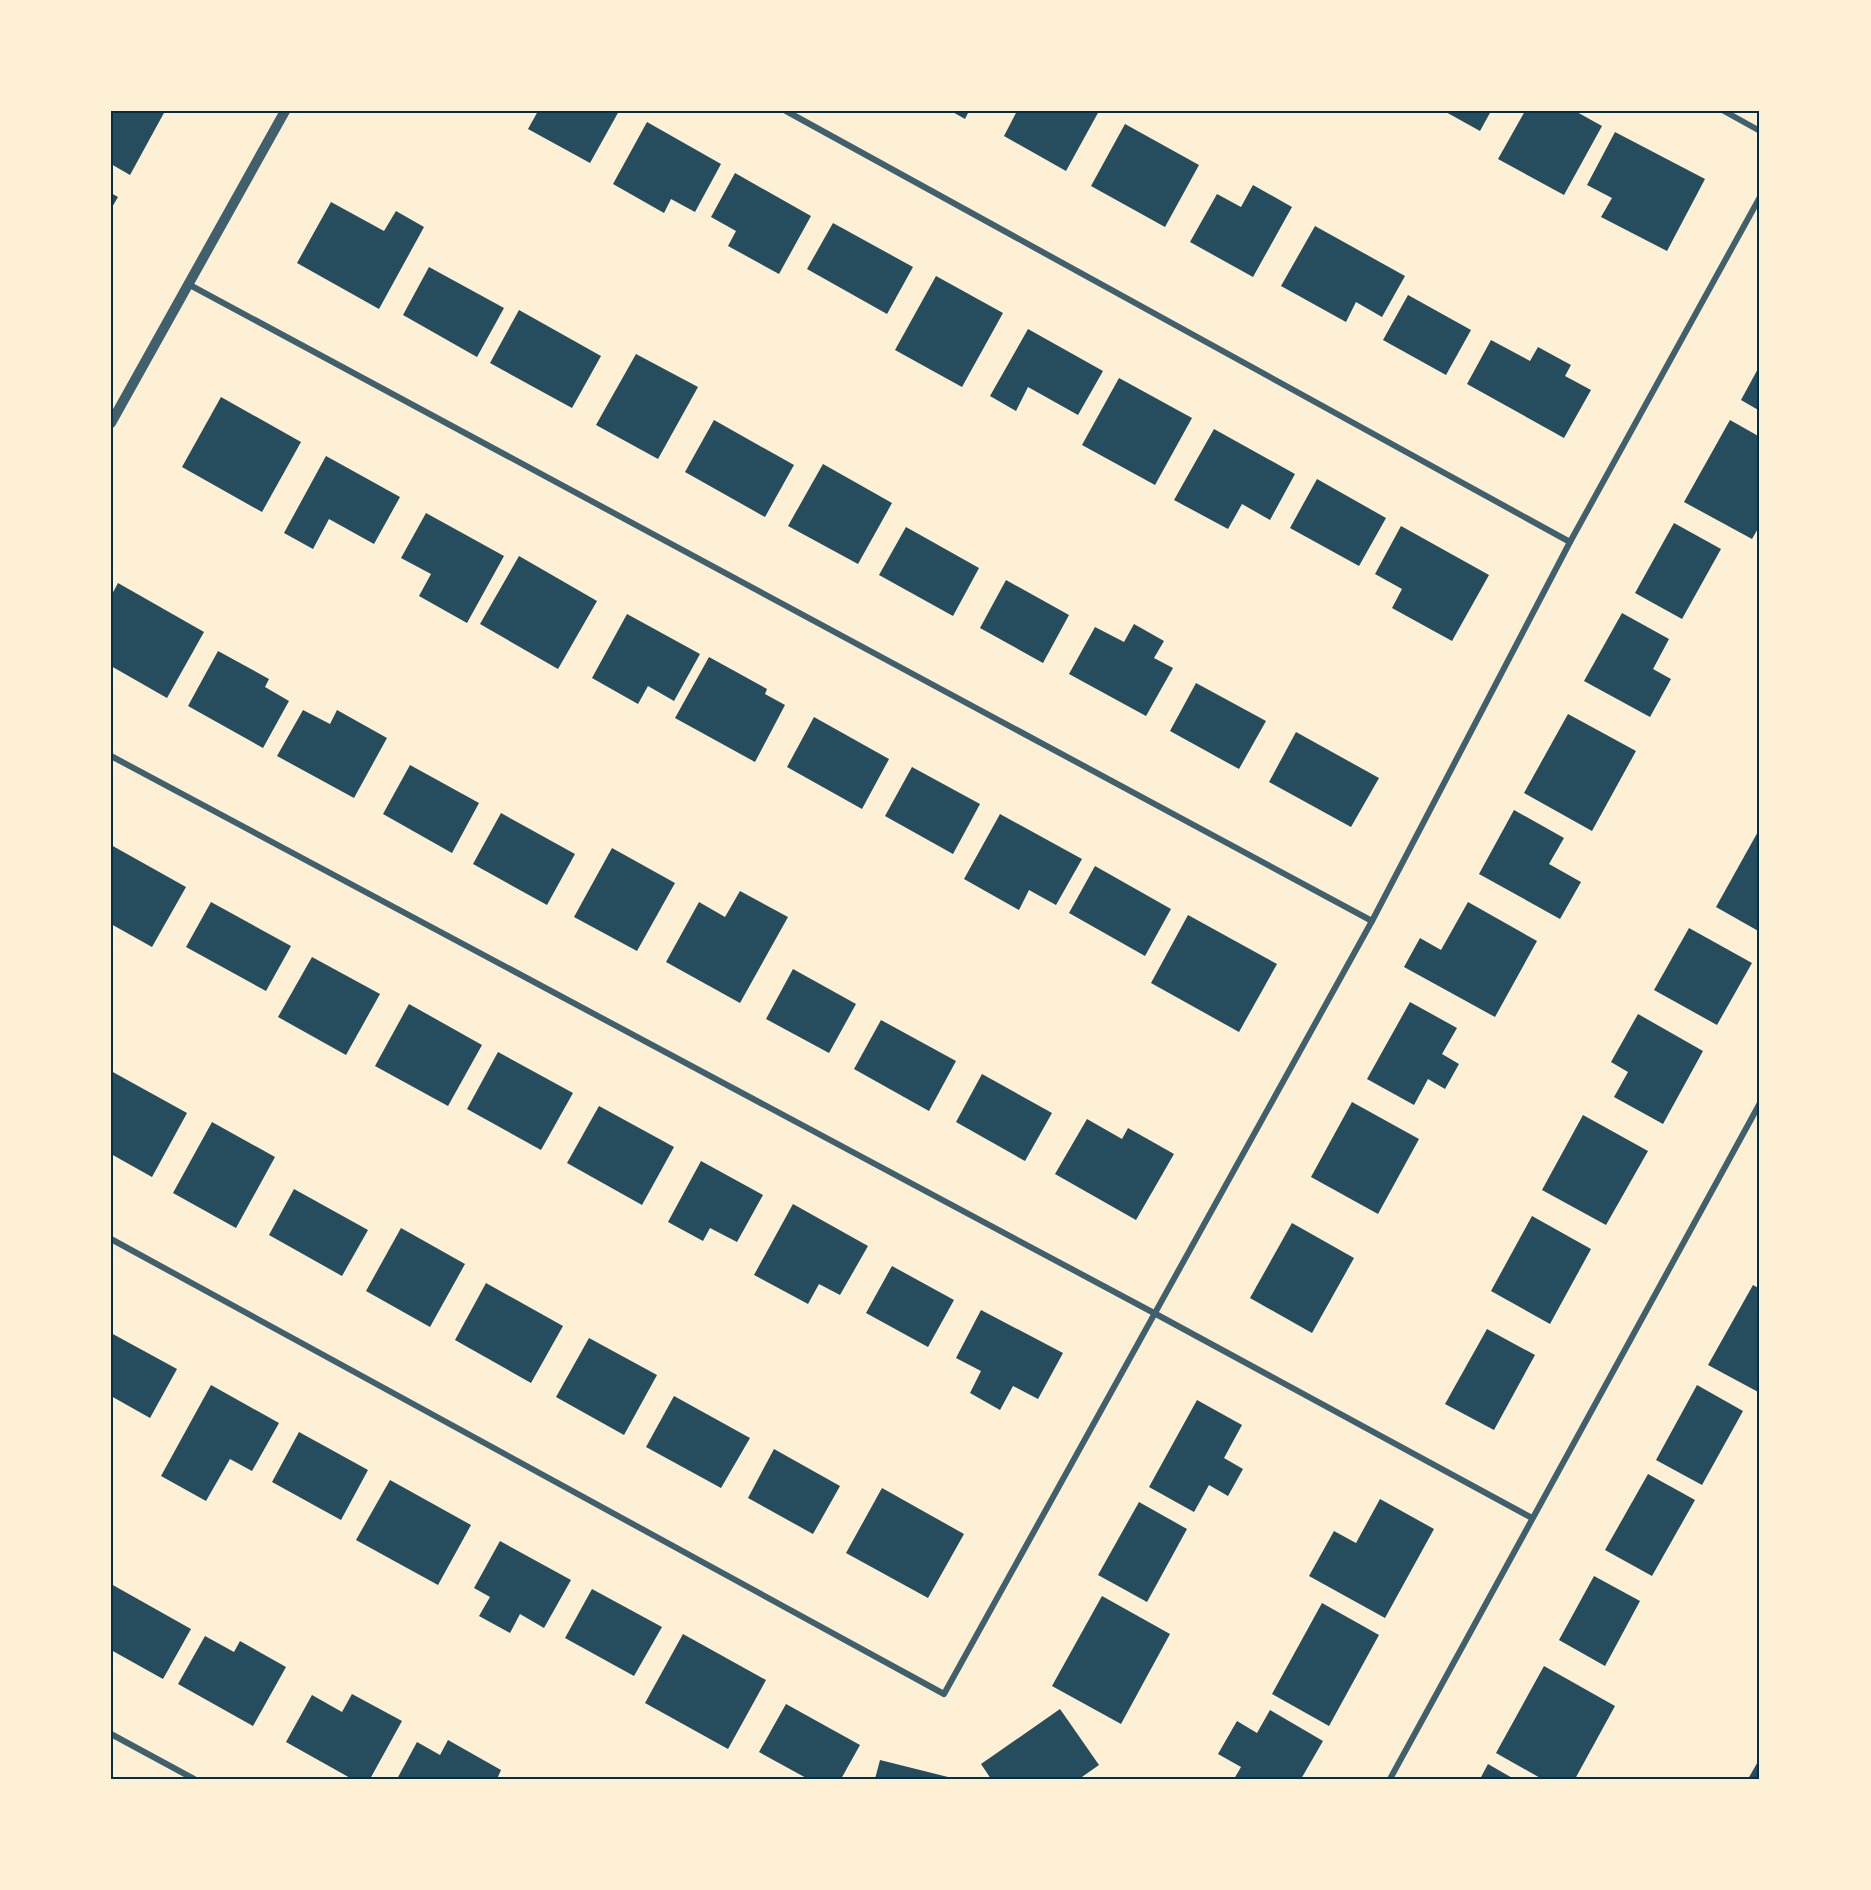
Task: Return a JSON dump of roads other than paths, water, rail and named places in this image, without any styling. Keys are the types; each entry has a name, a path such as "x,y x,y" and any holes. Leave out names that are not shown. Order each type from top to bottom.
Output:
{"street":[{"path":"111,423 285,111"},
{"path":"786,111 1570,542"},
{"path":"1724,111 1760,131"},
{"path":"111,1239 944,1694 1372,921 1570,542 1760,196"},
{"path":"188,284 1372,921"},
{"path":"111,756 1154,1313 1532,1518"},
{"path":"1390,1779 1760,1103"},
{"path":"111,1734 194,1779"}]}
